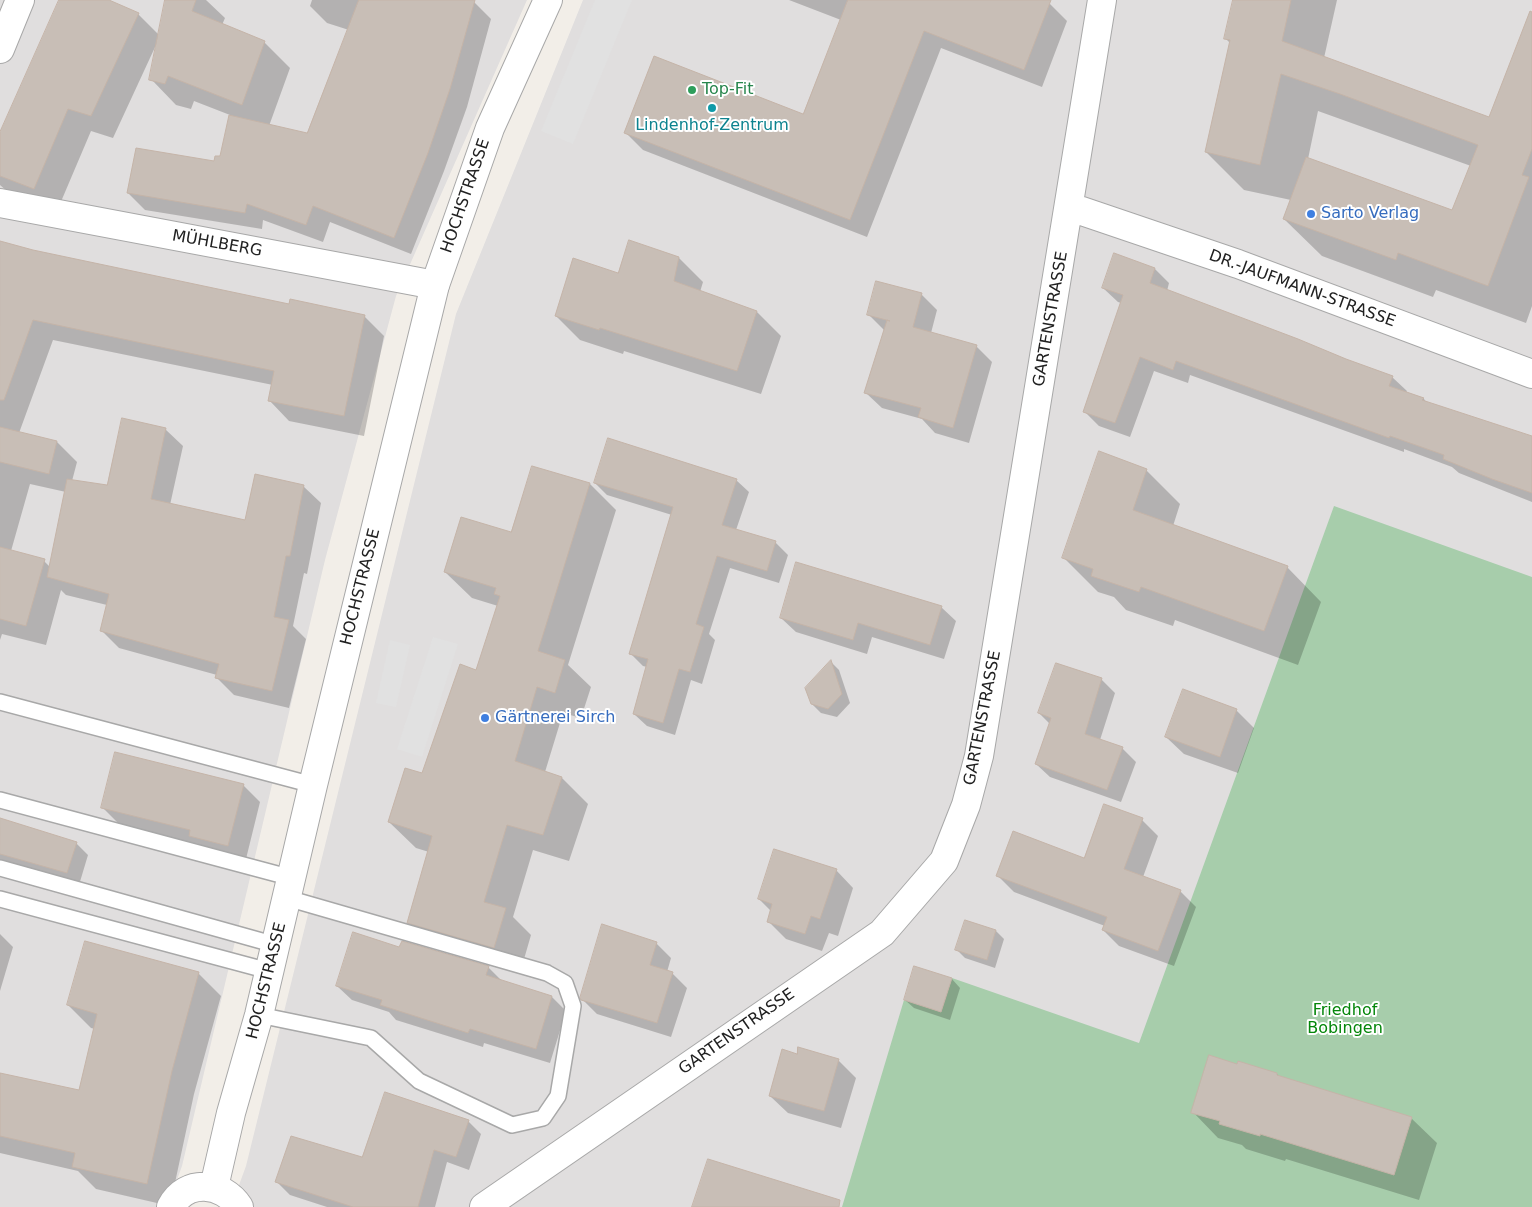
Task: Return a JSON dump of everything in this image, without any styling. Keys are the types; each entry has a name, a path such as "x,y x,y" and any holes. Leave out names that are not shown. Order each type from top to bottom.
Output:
{"street":[{"name":"HOCHSTRASSE","path":"214,1187 231,1113 259,1016 313,785 435,285 490,128 548,0"},
{"name":"GARTENSTRASSE","path":"484,1207 882,933 944,861 966,805 979,756 1070,207 1102,0"},
{"path":"0,49 11,15"},
{"name":"MÜHLBERG","path":"0,203 435,285"},
{"name":"DR.-JAUFMANN-STRASSE","path":"1070,207 1238,264 1532,374"},
{"path":"171,1207 181,1194 191,1188 202,1186 214,1187 225,1192 234,1199 239,1207"}],"lane":[{"path":"0,702 313,785"},
{"path":"0,800 290,888 547,972 566,983 573,1006 558,1096 543,1118 512,1125 419,1081 371,1038 259,1016"},
{"path":"0,868 272,958"},
{"path":"0,899 272,958"}],"shaded area":[{"path":"0,0 527,0 396,296 325,560 182,1166 167,1207 0,1207"},
{"path":"583,0 1532,0 1532,1207 231,1207 246,1166 456,314"},
{"path":"595,0 632,0 573,144 541,131"},
{"path":"433,637 458,644 422,757 397,749"},
{"path":"390,640 410,645 396,707 376,703"}],"green space":[{"name":"Friedhof Bobingen","path":"1334,506 1532,577 1532,1207 842,1207 904,1000 941,1012 952,978 1139,1043"}],"building":[{"path":"59,0 109,0 139,13 91,116 68,109 34,189 0,176 0,132"},
{"path":"165,0 196,0 192,11 265,41 242,105 168,76 165,84 149,80"},
{"path":"359,0 475,0 450,89 428,153 394,238 313,206 306,225 247,204 245,213 127,193 136,148 214,161 215,156 220,156 229,115 307,133"},
{"name":"Lindenhof-Zentrum","path":"848,0 1051,0 1024,70 924,31 850,220 624,133 654,56 803,114"},
{"path":"1233,0 1291,0 1282,41 1489,117 1530,11 1532,12 1532,149 1522,175 1529,177 1488,286 1398,253 1396,260 1283,219 1306,157 1452,210 1478,145 1281,74 1260,165 1205,152 1230,40 1224,39"},
{"path":"629,240 679,257 674,281 757,311 737,371 600,328 599,330 555,316 573,258 618,273"},
{"path":"0,241 33,250 289,304 290,299 365,315 344,416 268,401 274,371 33,320 4,400 0,400"},
{"path":"1114,253 1155,268 1150,283 1393,376 1389,386 1424,398 1422,400 1532,436 1532,493 1443,459 1444,455 1390,436 1389,438 1176,361 1173,370 1140,357 1115,423 1083,412 1123,295 1102,288"},
{"path":"876,281 922,293 913,327 977,345 953,428 918,417 921,408 864,393 887,320 867,315"},
{"path":"122,418 166,428 151,499 245,520 255,474 304,485 290,556 286,556 274,617 289,620 272,691 215,678 219,664 100,631 109,594 47,577 67,479 107,485"},
{"path":"0,427 57,441 49,474 0,462"},
{"path":"608,438 737,479 722,525 776,541 767,571 717,556 696,624 704,627 690,672 679,669 663,723 633,714 648,659 629,654 673,507 594,483"},
{"path":"1099,451 1147,469 1133,510 1288,566 1264,631 1141,587 1139,592 1091,576 1093,569 1062,558"},
{"path":"532,466 590,483 538,651 565,660 555,693 537,687 515,761 562,777 543,835 507,825 484,902 506,908 494,948 407,923 432,836 388,822 405,768 422,773 460,664 476,670 500,596 494,594 496,588 444,572 461,517 511,532"},
{"path":"0,547 45,559 26,626 0,619"},
{"path":"796,562 942,606 930,645 858,623 853,640 780,618"},
{"path":"831,660 842,694 828,709 811,704 805,688"},
{"path":"1056,663 1102,678 1085,734 1123,747 1107,790 1035,764 1051,718 1038,713"},
{"path":"1183,689 1237,709 1220,757 1165,737"},
{"path":"115,752 244,784 228,846 189,836 190,830 101,808"},
{"path":"1104,804 1143,818 1124,869 1181,890 1158,951 1102,930 1107,917 996,876 1013,831 1084,858"},
{"path":"0,818 77,842 67,873 0,854"},
{"path":"774,849 837,869 820,919 811,916 805,934 767,922 772,904 758,899"},
{"path":"965,920 996,930 987,960 955,950"},
{"path":"602,924 657,942 650,965 673,972 657,1023 581,1000"},
{"path":"353,932 399,947 402,941 489,966 486,975 552,996 536,1049 470,1029 468,1033 380,1005 382,1000 336,986"},
{"path":"85,941 199,972 172,1071 147,1184 72,1167 75,1153 0,1136 0,1073 79,1090 97,1014 67,1005"},
{"path":"914,966 952,978 941,1012 904,1000"},
{"path":"798,1047 839,1059 824,1111 769,1096 782,1049 797,1054"},
{"path":"1209,1055 1237,1064 1238,1061 1412,1117 1394,1175 1260,1134 1260,1136 1219,1124 1220,1121 1191,1113"},
{"path":"385,1092 469,1120 456,1157 434,1150 418,1207 353,1207 275,1182 291,1136 362,1157"},
{"path":"708,1159 840,1200 839,1207 692,1207"}],"place":[{"name":"Top-Fit","path":"692,90"},
{"name":"Lindenhof-Zentrum","path":"712,108"},
{"name":"Sarto Verlag","path":"1311,214"},
{"name":"Gärtnerei Sirch","path":"485,718"}]}
